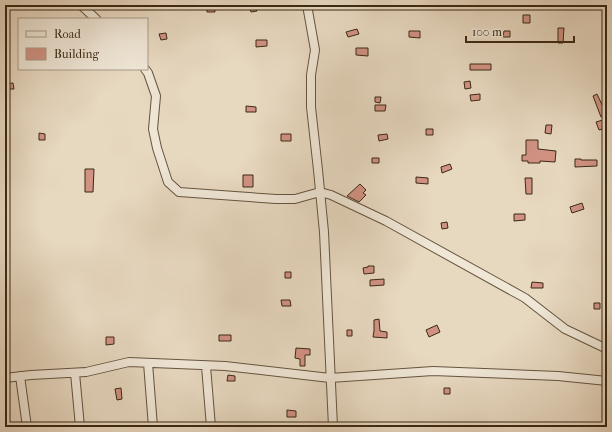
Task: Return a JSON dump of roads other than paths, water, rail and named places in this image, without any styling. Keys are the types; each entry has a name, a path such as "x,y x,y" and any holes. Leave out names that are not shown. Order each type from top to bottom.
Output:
{"street":[{"path":"81,5 95,18"},
{"path":"307,5 315,50 311,75 311,107 324,232 333,427"},
{"path":"146,70 156,96 153,129 157,148 168,182 179,192 276,199 295,199 320,192 331,195 386,221 526,298 565,329 607,349"},
{"path":"5,378 86,372 129,362 225,366 330,378 433,371 558,376 607,381"},
{"path":"148,363 153,427"},
{"path":"206,366 211,427"},
{"path":"75,373 80,427"},
{"path":"20,376 26,427"}]}
